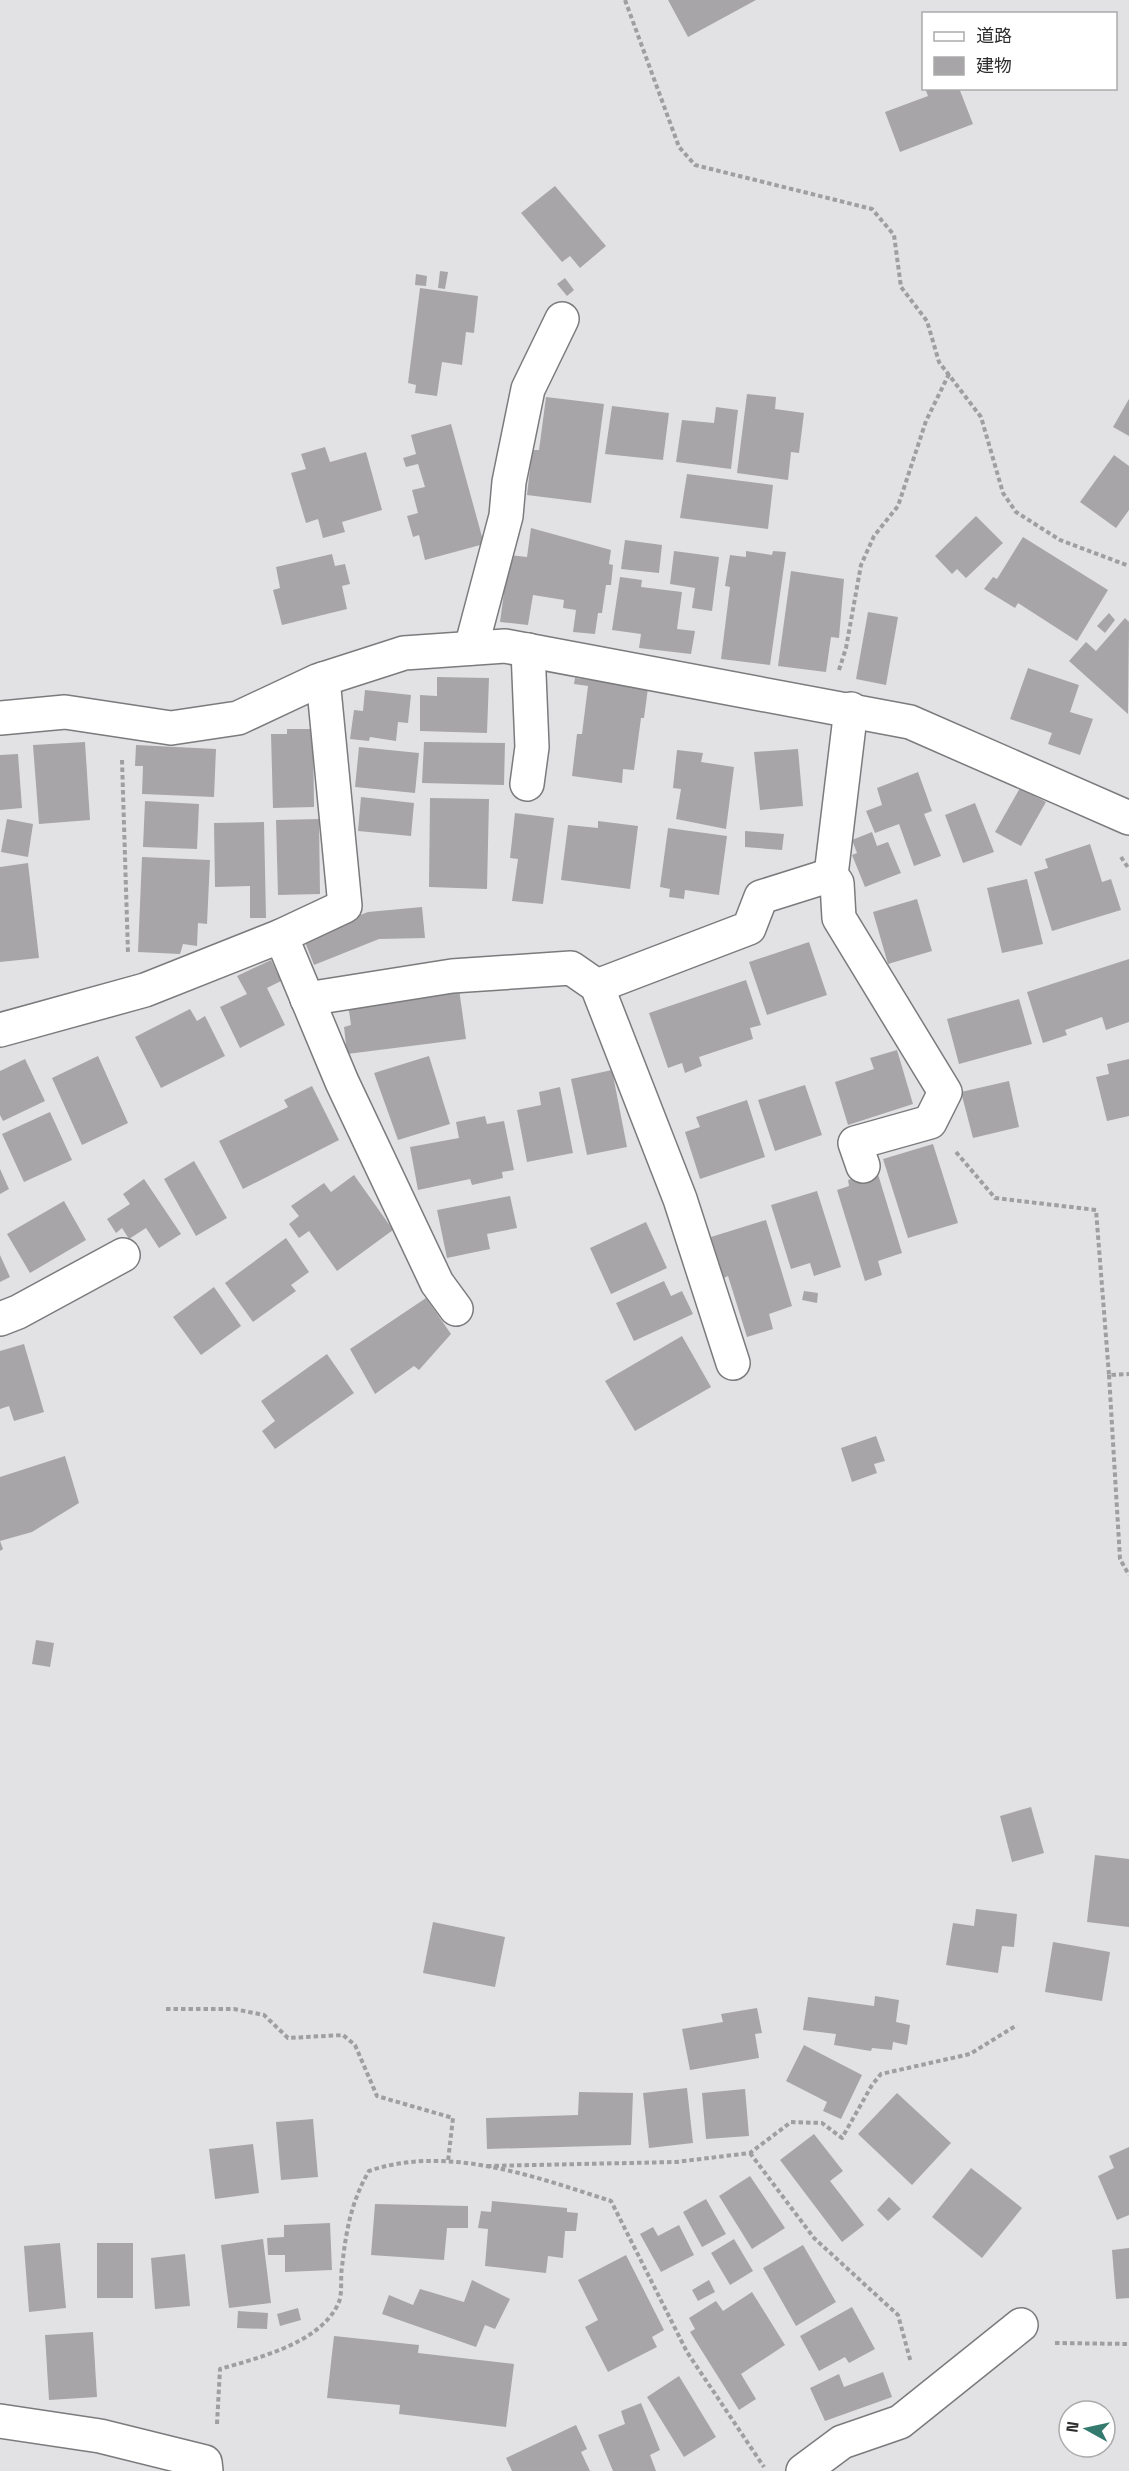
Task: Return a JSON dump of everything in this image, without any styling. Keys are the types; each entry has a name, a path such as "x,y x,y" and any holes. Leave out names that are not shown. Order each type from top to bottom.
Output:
{"street":[{"path":"471,648 506,516 509,482 528,389 562,319"},
{"path":"0,718 65,712 171,728 238,718 323,679 404,653 505,646 840,707 910,722 1129,818"},
{"path":"527,784 532,747 528,650"},
{"path":"0,1030 130,994 281,936 345,906 323,679"},
{"path":"840,707 831,875 837,884 839,918 903,1018 945,1092 930,1122 855,1143 863,1166"},
{"path":"597,986 749,928 761,897 831,875"},
{"path":"281,936 342,1082 436,1283 456,1309"},
{"path":"307,999 452,976 572,968 597,986 680,1199 732,1363"},
{"path":"0,1319 18,1312 123,1255"},
{"path":"803,2471 842,2442 900,2422 1021,2325"},
{"path":"0,2421 100,2436 206,2467"}],"path":[{"path":"625,0 680,147 695,165 872,210 894,235 902,286 927,321 939,362 981,417 1003,493 1016,512 1060,540 1129,566"},
{"path":"840,707 846,648 861,566 874,536 898,506 926,421 949,374"},
{"path":"120,720 130,994"},
{"path":"930,1122 995,1198 1096,1210 1120,1559 1129,1575"},
{"path":"1109,1375 1129,1374"},
{"path":"166,2009 234,2009 264,2015 288,2038 343,2036 354,2045 377,2096 453,2118 448,2161"},
{"path":"477,2166 676,2162 750,2153 791,2122 822,2123 842,2138 872,2085 881,2074 970,2054 1017,2025"},
{"path":"750,2153 814,2238 898,2315 921,2404"},
{"path":"206,2467 218,2420 220,2369 267,2356 317,2331 339,2303 342,2267 354,2197 369,2170 389,2164 448,2161 531,2176 611,2201 687,2352 766,2471"}],"building":[{"path":"668,0 756,0 688,37"},
{"path":"926,90 960,90 973,124 900,152 885,112 928,96"},
{"path":"555,186 606,246 580,268 570,256 562,262 521,213"},
{"path":"440,271 448,272 445,289 438,288"},
{"path":"416,274 427,276 426,286 415,285"},
{"path":"565,278 574,290 567,296 557,284"},
{"path":"420,288 478,296 474,333 466,332 462,365 442,362 437,396 415,393 416,385 408,383"},
{"path":"747,394 776,397 775,409 804,413 799,453 791,452 788,480 737,473"},
{"path":"546,397 604,404 591,503 527,495 532,450 539,450"},
{"path":"1129,399 1129,436 1113,427"},
{"path":"612,406 669,413 663,460 605,454"},
{"path":"716,407 738,410 731,469 676,462 682,420 714,423"},
{"path":"451,424 484,544 425,560 419,535 413,537 407,516 418,513 412,490 425,487 418,464 406,467 403,458 416,454 411,435"},
{"path":"325,447 330,462 366,452 382,510 342,522 345,532 323,538 318,519 306,523 291,473 306,469 301,454"},
{"path":"1114,455 1129,466 1129,510 1116,528 1080,502"},
{"path":"687,474 773,485 768,529 680,518"},
{"path":"976,516 1003,543 966,578 957,569 952,574 935,556"},
{"path":"531,528 611,550 609,564 613,565 611,585 606,585 602,613 598,613 595,634 573,632 576,610 563,608 564,600 533,595 528,625 500,622 509,555 527,557"},
{"path":"1023,537 1108,590 1077,641 1018,603 1015,608 984,589 993,577 997,579"},
{"path":"625,540 662,545 659,573 621,569"},
{"path":"674,551 719,557 712,611 692,608 695,588 670,584"},
{"path":"746,551 772,555 773,551 786,552 770,665 721,659 730,587 725,586 730,555 746,557"},
{"path":"332,554 335,566 345,564 350,584 342,586 347,609 282,625 273,590 280,588 276,567"},
{"path":"791,571 844,579 839,638 831,637 826,672 778,666"},
{"path":"620,577 642,580 641,587 682,592 677,629 695,631 691,654 639,648 641,634 612,630"},
{"path":"868,612 898,617 886,685 856,679"},
{"path":"1109,613 1115,620 1105,633 1097,626"},
{"path":"1125,618 1129,622 1128,714 1069,661 1086,642 1096,651"},
{"path":"1028,668 1079,685 1070,712 1093,719 1080,755 1048,744 1052,733 1010,719"},
{"path":"437,677 489,678 487,733 420,731 420,695 437,696"},
{"path":"575,678 648,688 644,718 641,718 634,770 623,769 622,783 572,776 577,734 582,734 588,686 574,684"},
{"path":"365,690 411,695 408,723 398,722 396,741 370,737 369,741 350,739 354,710 363,711"},
{"path":"287,729 313,729 314,807 273,808 271,734 287,734"},
{"path":"85,742 90,820 39,824 33,745"},
{"path":"424,742 505,743 504,785 422,783"},
{"path":"136,745 216,749 214,797 142,794 143,766 135,766"},
{"path":"359,747 419,753 415,793 355,787"},
{"path":"798,749 803,806 760,810 754,752"},
{"path":"677,750 703,753 701,762 734,767 726,829 676,819 681,789 673,788"},
{"path":"18,754 22,808 0,810 0,755"},
{"path":"918,772 932,811 924,814 941,856 914,866 899,824 875,833 866,811 882,805 877,788"},
{"path":"1020,788 1046,802 1021,846 995,832"},
{"path":"361,797 414,803 411,836 358,831"},
{"path":"430,798 489,799 487,889 429,887"},
{"path":"145,801 199,804 197,849 143,847"},
{"path":"975,803 994,852 963,863 945,815"},
{"path":"515,813 554,818 543,904 512,901 518,859 510,858"},
{"path":"7,819 33,824 28,857 1,852"},
{"path":"319,819 320,894 278,895 276,820"},
{"path":"598,821 638,826 630,889 561,880 568,825 598,828"},
{"path":"264,822 266,918 250,918 250,886 215,887 214,823"},
{"path":"668,828 727,836 719,895 685,890 684,899 669,897 670,889 660,887"},
{"path":"745,831 784,834 782,850 745,847"},
{"path":"872,832 877,846 888,842 901,873 865,887 852,855 857,853 852,840"},
{"path":"1090,844 1102,882 1111,879 1121,910 1052,931 1034,872 1048,868 1045,859"},
{"path":"142,857 210,860 207,924 198,923 197,946 183,944 180,954 138,952"},
{"path":"28,863 39,958 0,962 0,867"},
{"path":"1027,879 1043,944 1002,953 987,888"},
{"path":"917,899 932,951 888,964 873,912"},
{"path":"422,907 425,938 379,939 314,965 303,937 368,912"},
{"path":"809,942 827,995 767,1015 749,962"},
{"path":"1129,959 1129,1022 1106,1030 1102,1017 1065,1030 1067,1035 1043,1043 1027,992"},
{"path":"271,960 281,981 267,988 285,1025 240,1048 220,1007 247,994 237,976"},
{"path":"746,980 761,1025 750,1028 753,1039 699,1057 702,1066 685,1073 682,1063 668,1068 649,1013"},
{"path":"459,989 466,1039 347,1054 344,1027 351,1025 348,1004"},
{"path":"1019,999 1032,1044 959,1064 947,1019"},
{"path":"190,1009 197,1021 205,1016 225,1056 161,1088 135,1037"},
{"path":"897,1050 913,1104 848,1125 835,1082 874,1069 870,1058"},
{"path":"98,1056 128,1123 82,1145 52,1078"},
{"path":"429,1056 450,1124 398,1140 374,1073"},
{"path":"25,1059 45,1101 3,1121 0,1115 0,1071"},
{"path":"1129,1059 1129,1116 1107,1121 1096,1077 1109,1074 1107,1064"},
{"path":"612,1070 627,1147 587,1155 571,1079"},
{"path":"1009,1081 1019,1127 973,1138 961,1092"},
{"path":"805,1085 822,1135 775,1151 758,1100"},
{"path":"312,1086 339,1140 243,1189 219,1141 288,1107 284,1100"},
{"path":"560,1087 573,1153 527,1162 517,1110 541,1105 539,1092"},
{"path":"747,1100 765,1157 700,1179 685,1132 700,1127 696,1117"},
{"path":"50,1112 72,1160 24,1182 2,1134"},
{"path":"485,1116 487,1124 504,1121 514,1170 502,1172 503,1178 472,1185 470,1179 418,1190 410,1147 459,1138 456,1122"},
{"path":"933,1144 958,1223 908,1238 883,1159"},
{"path":"194,1161 227,1218 196,1236 164,1179"},
{"path":"0,1169 9,1189 0,1194"},
{"path":"877,1171 902,1253 878,1261 882,1275 865,1281 837,1190 849,1186 848,1180"},
{"path":"354,1175 393,1230 337,1271 309,1231 299,1238 289,1224 299,1216 291,1206 324,1183 331,1192"},
{"path":"144,1179 181,1234 159,1248 146,1228 129,1239 122,1228 116,1233 107,1219 130,1204 123,1194"},
{"path":"817,1191 841,1267 814,1276 810,1263 791,1269 771,1205"},
{"path":"510,1196 517,1228 487,1234 490,1249 447,1258 437,1210"},
{"path":"64,1201 86,1240 30,1273 7,1234"},
{"path":"766,1220 792,1306 769,1314 773,1329 747,1337 728,1276 724,1278 711,1237"},
{"path":"646,1222 667,1268 611,1294 590,1248"},
{"path":"286,1238 309,1272 291,1285 296,1291 253,1322 225,1283"},
{"path":"0,1255 10,1277 0,1282"},
{"path":"664,1281 671,1296 682,1291 693,1314 634,1341 616,1303"},
{"path":"214,1287 241,1326 201,1355 173,1317"},
{"path":"804,1291 818,1293 817,1303 802,1300"},
{"path":"426,1298 451,1334 419,1370 414,1366 375,1394 350,1349"},
{"path":"682,1336 711,1387 635,1431 605,1381"},
{"path":"24,1344 44,1412 14,1421 9,1406 0,1409 0,1351"},
{"path":"327,1354 354,1393 275,1449 262,1431 275,1421 261,1401"},
{"path":"876,1436 885,1461 874,1464 877,1473 852,1482 841,1448"},
{"path":"65,1456 79,1503 32,1532 0,1541 0,1477"},
{"path":"36,1640 54,1643 50,1667 32,1664"},
{"path":"1031,1807 1044,1853 1012,1862 1000,1816"},
{"path":"1095,1855 1129,1859 1129,1927 1087,1922"},
{"path":"976,1909 1017,1914 1014,1947 1002,1946 998,1973 946,1965 953,1923 974,1926"},
{"path":"433,1922 505,1937 495,1987 423,1973"},
{"path":"1053,1942 1110,1952 1102,2001 1045,1992"},
{"path":"875,1996 899,2000 896,2022 910,2025 907,2045 893,2042 892,2050 872,2048 871,2051 834,2045 836,2034 803,2030 808,1997 874,2006"},
{"path":"757,2008 762,2033 755,2034 759,2058 690,2070 682,2029 723,2022 721,2014"},
{"path":"804,2045 862,2075 841,2119 823,2111 827,2102 786,2081"},
{"path":"687,2088 693,2143 649,2148 643,2093"},
{"path":"745,2089 749,2136 706,2139 702,2093"},
{"path":"579,2092 633,2093 631,2145 487,2149 486,2118 578,2115"},
{"path":"897,2093 951,2143 912,2185 858,2134"},
{"path":"313,2119 318,2177 281,2180 276,2122"},
{"path":"814,2134 843,2171 830,2181 864,2225 842,2242 780,2160"},
{"path":"253,2144 259,2193 215,2199 209,2149"},
{"path":"1129,2147 1129,2215 1117,2220 1098,2176 1114,2168 1109,2156"},
{"path":"971,2168 1022,2208 982,2258 932,2217"},
{"path":"750,2176 785,2228 752,2249 719,2196"},
{"path":"889,2197 901,2209 888,2221 877,2210"},
{"path":"706,2199 726,2234 702,2247 683,2212"},
{"path":"492,2201 567,2208 567,2212 578,2213 576,2231 565,2231 563,2258 548,2256 546,2273 485,2266 488,2229 478,2228 481,2211 491,2212"},
{"path":"375,2204 468,2206 468,2228 447,2228 444,2260 371,2255"},
{"path":"330,2223 332,2270 285,2272 285,2255 268,2255 267,2238 284,2237 284,2225"},
{"path":"679,2225 694,2255 661,2272 640,2234 653,2227 658,2236"},
{"path":"263,2239 271,2303 229,2308 221,2245"},
{"path":"734,2239 753,2271 730,2285 711,2253"},
{"path":"60,2243 66,2308 29,2312 24,2246"},
{"path":"97,2243 133,2243 133,2298 97,2298"},
{"path":"803,2245 836,2302 796,2326 763,2268"},
{"path":"1129,2248 1129,2298 1116,2299 1112,2250"},
{"path":"185,2254 190,2306 155,2309 151,2258"},
{"path":"626,2255 664,2330 652,2337 657,2347 608,2372 585,2327 598,2320 578,2280"},
{"path":"472,2280 510,2299 495,2329 485,2325 476,2347 382,2314 389,2295 413,2305 420,2289 464,2302"},
{"path":"709,2280 715,2292 698,2301 692,2290"},
{"path":"752,2292 785,2345 741,2374 756,2399 739,2410 690,2332 695,2329 689,2318 716,2301 723,2311"},
{"path":"852,2307 875,2349 849,2363 845,2357 819,2371 800,2336"},
{"path":"298,2308 301,2320 280,2326 277,2314"},
{"path":"238,2311 268,2313 267,2329 237,2328"},
{"path":"93,2332 97,2397 49,2400 45,2335"},
{"path":"334,2336 419,2345 418,2353 514,2364 506,2427 399,2414 400,2405 327,2398"},
{"path":"883,2372 892,2397 825,2421 810,2388 839,2374 844,2387"},
{"path":"679,2376 716,2437 684,2457 647,2397"},
{"path":"641,2403 660,2450 650,2455 656,2471 613,2471 598,2435 625,2424 621,2411"},
{"path":"576,2425 587,2449 581,2452 590,2471 512,2471 506,2458"}]}
